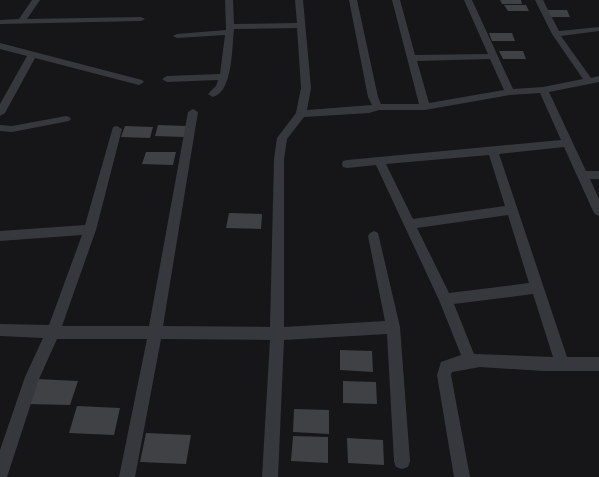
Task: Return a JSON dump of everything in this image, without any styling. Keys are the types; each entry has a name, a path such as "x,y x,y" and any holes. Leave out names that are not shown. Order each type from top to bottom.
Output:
{"street":[{"path":"22,21 36,0"},
{"path":"213,94 220,87 224,77 230,29 229,0"},
{"path":"270,477 277,334 279,159 282,138 301,114 306,88 299,0"},
{"path":"353,0 373,97 378,107"},
{"path":"396,0 425,107"},
{"path":"468,0 510,92"},
{"path":"301,114 369,110 378,107 425,107 510,92 544,90 594,80 556,34 539,0"},
{"path":"0,22 141,19"},
{"path":"177,36 230,29 301,25"},
{"path":"556,34 599,29"},
{"path":"0,46 139,82"},
{"path":"0,113 32,55"},
{"path":"412,58 494,56"},
{"path":"167,79 224,77"},
{"path":"544,90 599,211"},
{"path":"127,477 155,333 193,112"},
{"path":"0,128 12,129 66,119"},
{"path":"0,474 32,377 54,332 90,230 117,129"},
{"path":"347,164 568,143"},
{"path":"493,151 562,364"},
{"path":"379,161 445,299 470,360"},
{"path":"582,174 599,175"},
{"path":"409,224 512,210"},
{"path":"0,236 90,230"},
{"path":"374,236 393,327 402,461"},
{"path":"445,299 537,288"},
{"path":"0,330 54,332 277,334 393,327"},
{"path":"462,477 444,375 446,367 452,363 470,360 599,364"}],"building":[{"path":"500,0 521,0 522,4 502,4"},
{"path":"504,5 526,5 529,11 508,11"},
{"path":"545,10 567,10 570,17 549,17"},
{"path":"489,33 512,33 515,41 492,41"},
{"path":"499,51 523,51 526,59 503,59"},
{"path":"158,125 187,126 184,137 155,136"},
{"path":"125,126 153,127 150,138 121,137"},
{"path":"146,152 176,152 173,165 142,164"},
{"path":"229,213 262,214 261,229 226,228"},
{"path":"340,350 372,351 373,372 340,370"},
{"path":"37,379 78,381 70,405 28,404"},
{"path":"343,381 376,382 377,404 343,403"},
{"path":"77,406 120,408 114,435 69,433"},
{"path":"294,409 329,410 329,434 293,432"},
{"path":"146,433 191,435 186,464 140,462"},
{"path":"293,436 328,437 328,463 291,461"},
{"path":"347,438 383,440 384,465 348,463"}]}
